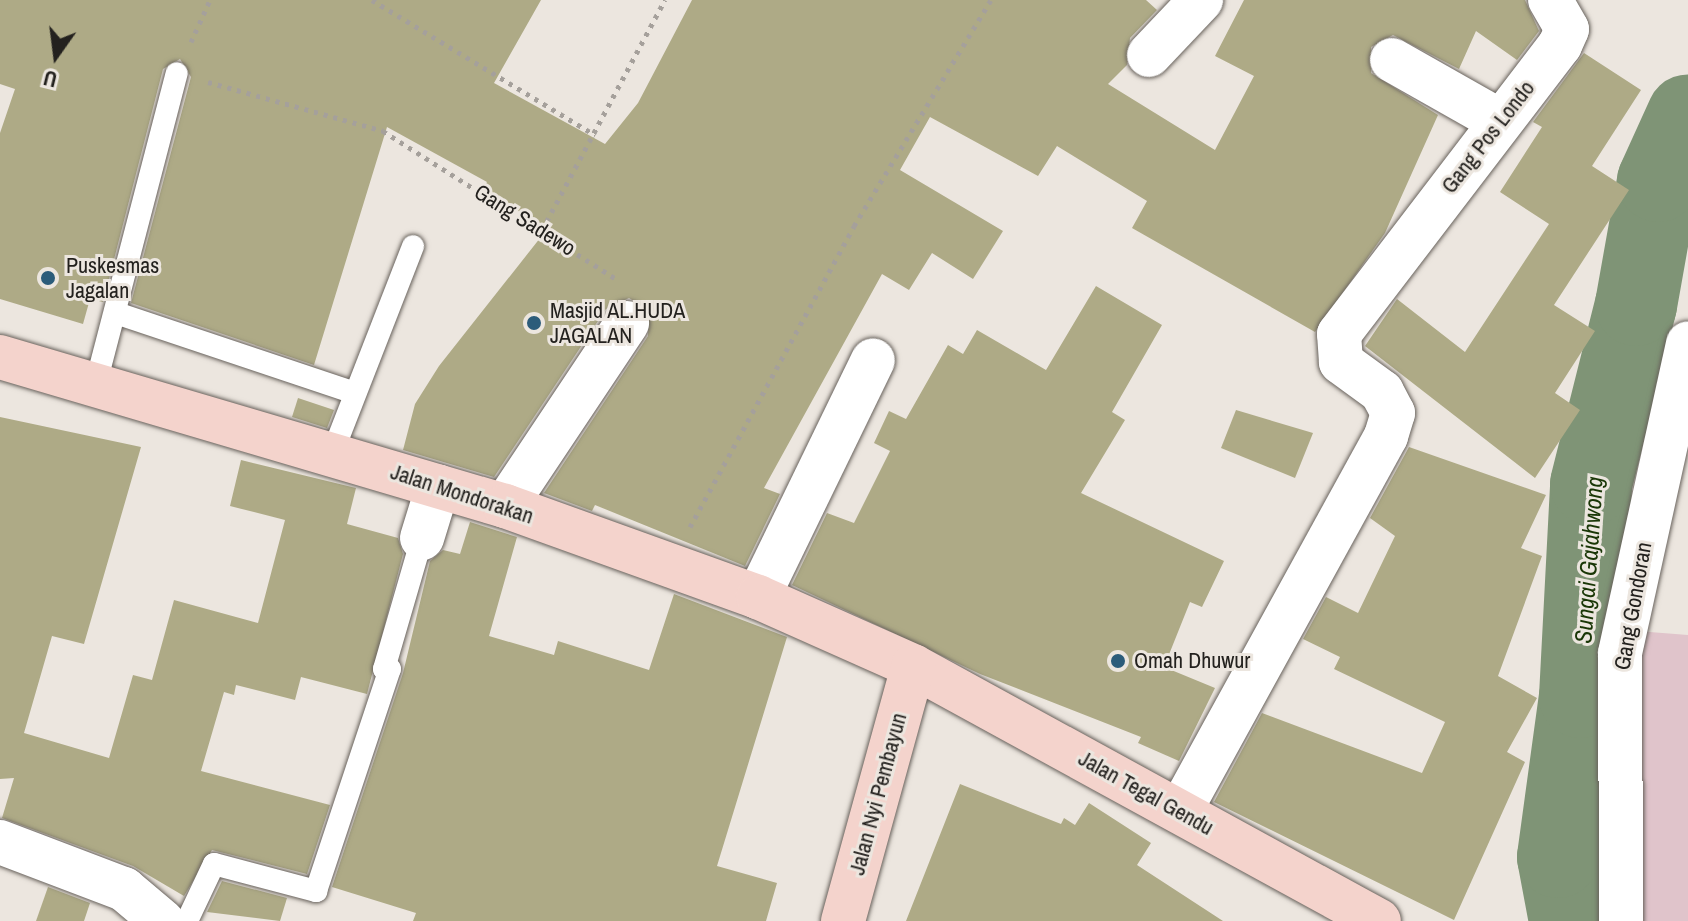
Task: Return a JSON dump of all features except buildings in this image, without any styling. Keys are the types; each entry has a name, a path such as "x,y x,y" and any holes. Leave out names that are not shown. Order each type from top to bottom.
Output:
{"street":[{"path":"1149,55 1201,0"},
{"name":"Gang Pos Londo","path":"1188,798 1386,436 1393,413 1382,392 1341,362 1335,349 1383,271 1567,29 1550,0"},
{"path":"1392,60 1500,121"},
{"path":"505,506 627,323"},
{"name":"Gang Gondoran","path":"1621,921 1620,653 1688,343"},
{"name":"Jalan Mondorakan","path":"0,357 505,506 758,597 913,666"},
{"path":"758,597 873,360"},
{"path":"422,538 438,486"},
{"name":"Jalan Tegal Gendu","path":"913,666 1188,798 1379,921"},
{"name":"Jalan Nyi Pembayun","path":"843,921 913,666"},
{"path":"0,842 124,889 162,921"}],"lane":[{"path":"96,383 177,73"},
{"path":"332,454 413,246"},
{"path":"116,313 355,393"},
{"path":"187,921 214,864 316,891 390,669 384,669 422,538"}],"path":[{"path":"177,73 210,0"},
{"path":"372,0 595,135"},
{"path":"542,230 665,0"},
{"path":"669,567 854,226 991,0"},
{"name":"Gang Sadewo","path":"177,73 383,131 542,230 629,289 634,304 627,323"}],"shaded area":[{"path":"1637,631 1688,635 1688,921 1624,921"}],"waterway":[{"name":"Sungai Gajahwong","path":"1570,921 1558,857 1580,697 1591,484 1636,305 1658,181 1688,115"}],"place":[{"name":"Puskesmas Jagalan","path":"48,278"},
{"name":"Masjid AL.HUDA JAGALAN","path":"534,323"},
{"name":"Omah Dhuwur","path":"1118,661"}]}
